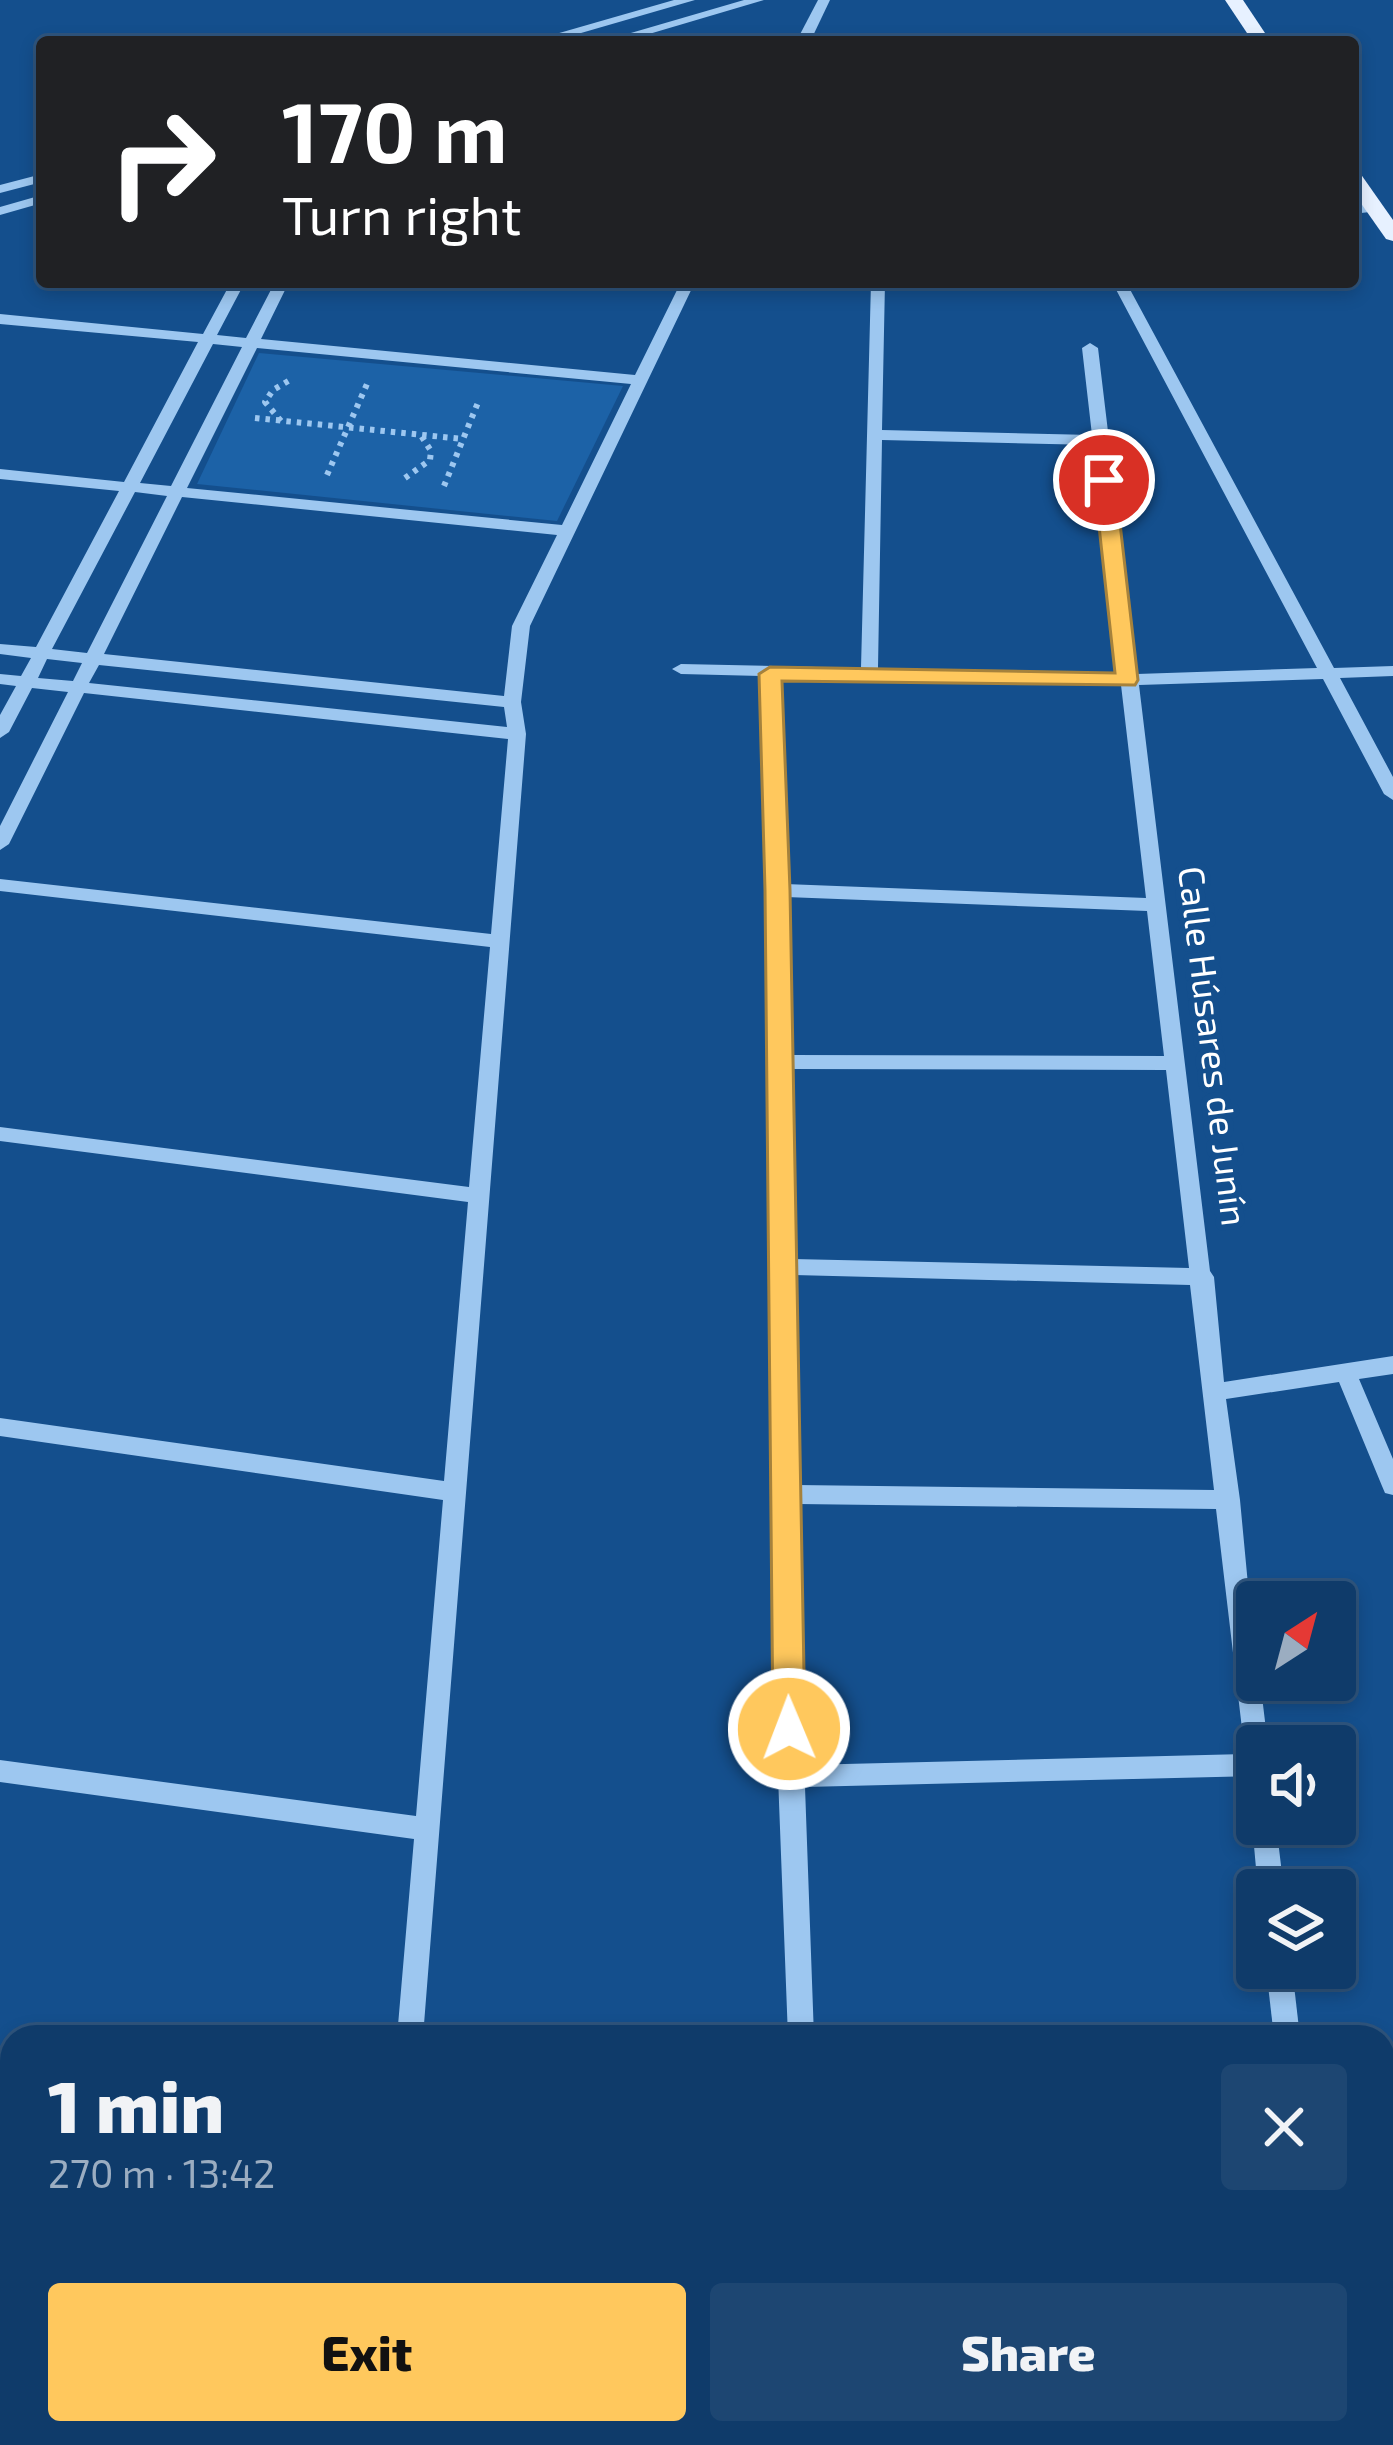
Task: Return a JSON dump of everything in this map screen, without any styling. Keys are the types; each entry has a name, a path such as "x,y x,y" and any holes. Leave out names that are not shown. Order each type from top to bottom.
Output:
{"main road":[{"path":"1234,0 1258,36"},
{"path":"1363,209 1393,235"}],"street":[{"path":"557,36 689,0"},
{"path":"629,36 758,0"},
{"path":"806,36 824,0"},
{"path":"0,189 36,180"},
{"path":"0,211 36,201"},
{"path":"0,732 235,288"},
{"path":"0,844 279,288"},
{"path":"411,2025 501,942 517,734 512,702 521,626 685,288"},
{"path":"869,676 878,288"},
{"path":"1122,288 1334,676 1393,794"},
{"path":"0,319 641,380"},
{"name":"Calle Húsares de Junín","path":"1090,348 1254,1725"},
{"path":"874,435 1100,440"},
{"path":"0,474 568,531"},
{"path":"0,649 512,702"},
{"path":"681,670 1127,680 1393,671"},
{"path":"770,674 778,890 790,1776 800,2025"},
{"path":"0,680 517,734"},
{"path":"0,885 501,942"},
{"path":"778,890 1156,904"},
{"path":"779,1062 1175,1063"},
{"path":"0,1134 478,1196"},
{"path":"782,1267 1203,1277"},
{"path":"1217,1392 1393,1365"},
{"path":"1345,1371 1393,1486"},
{"path":"0,1427 454,1492"},
{"path":"784,1494 1229,1500"},
{"path":"790,1776 1236,1765"},
{"path":"0,1771 425,1829"},
{"path":"1282,1989 1286,2025"}],"path":[{"path":"320,491 376,367"},
{"path":"436,504 482,392"},
{"path":"236,416 463,439"}],"shaded area":[{"path":"259,353 623,386 557,521 197,484"}],"route":[{"path":"789,1729 778,890 770,674 1127,680 1104,480"}]}
